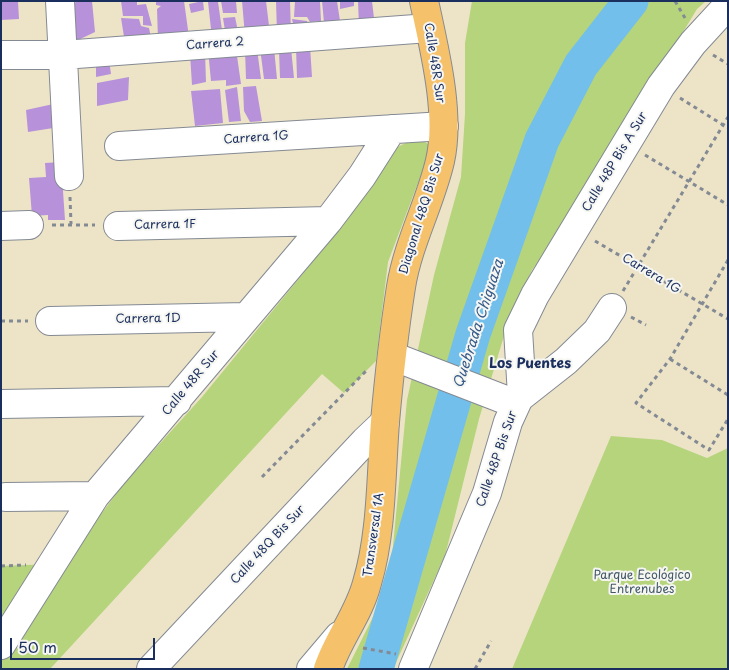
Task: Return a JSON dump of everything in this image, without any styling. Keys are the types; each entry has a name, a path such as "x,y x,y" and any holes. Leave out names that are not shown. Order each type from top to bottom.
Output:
{"main road":[{"name":"Calle 48R Sur","path":"424,1 432,40 444,126"},
{"path":"432,40 445,1"},
{"name":"Diagonal 48Q Bis Sur","path":"385,422 381,362 403,274 440,163 444,126"},
{"name":"Transversal 1A","path":"328,669 352,622 367,583 372,561 385,422"}],"street":[{"path":"60,1 69,176"},
{"name":"Calle 48P Bis A Sur","path":"519,400 518,330 535,295 661,86 693,43 728,5"},
{"name":"Carrera 2","path":"1,55 63,55 432,40"},
{"name":"Carrera 1G","path":"119,146 444,126"},
{"name":"Calle 48R Sur","path":"1,645 95,496 328,221 362,176 392,129"},
{"name":"Carrera 1F","path":"118,226 328,221"},
{"path":"1,226 28,225"},
{"name":"Calle 48P Bis Sur","path":"403,661 487,493 519,400 566,361 597,331 612,308"},
{"name":"Carrera 1D","path":"50,321 246,317"},
{"path":"381,362 434,373 478,390 519,400"},
{"path":"1,404 177,401"},
{"name":"Calle 48Q Bis Sur","path":"152,669 358,448 385,422"},
{"path":"6,497 95,496"},
{"path":"312,669 352,622"}],"path":[{"path":"661,86 728,128"},
{"path":"638,266 728,117"},
{"path":"626,144 728,205"},
{"name":"Carrera 1F","path":"28,225 118,226"},
{"name":"Carrera 1G","path":"575,229 728,319"},
{"path":"728,260 670,359 636,403 709,450 728,419"},
{"path":"670,359 728,395"},
{"path":"262,478 381,362"},
{"path":"476,669 491,640"},
{"path":"369,649 403,661"}],"green space":[{"path":"472,1 706,1 697,9 567,223 532,270 507,326 479,419 445,556 393,669 347,669 380,603 388,581 407,400 434,275 461,177 465,114 465,43"},
{"path":"412,140 422,140 428,144 430,151 388,262 376,361 344,393 322,374 50,669 1,669 1,566 52,564 89,530 126,481 202,397 333,237 389,151"},
{"name":"Parque Ecológico Entrenubes","path":"611,436 662,440 707,458 728,448 728,669 512,669"}],"building":[{"path":"1,1 18,1 19,19 1,20"},
{"path":"80,1 92,1 95,32 74,42 70,4"},
{"path":"121,1 137,1 137,5 146,4 152,26 143,25 143,16 123,16"},
{"path":"156,1 184,1 189,37 158,40 157,9 161,6 156,5"},
{"path":"203,1 204,10 191,13 189,4"},
{"path":"221,1 236,1 237,13 223,13"},
{"path":"242,1 266,1 270,34 245,36"},
{"path":"276,1 290,1 291,33 277,33"},
{"path":"295,1 320,1 321,21 310,22 307,17 294,17"},
{"path":"322,1 337,1 340,21 324,23"},
{"path":"340,1 354,1 354,6 340,9"},
{"path":"358,1 372,1 375,27 359,27"},
{"path":"208,2 218,2 223,37 212,38"},
{"path":"235,17 239,36 226,37 223,18"},
{"path":"121,18 139,19 141,26 149,28 152,42 125,43"},
{"path":"292,19 307,21 309,31 295,32"},
{"path":"310,46 312,77 297,78 296,47"},
{"path":"260,48 274,48 277,79 264,79"},
{"path":"291,48 294,78 280,78 279,50"},
{"path":"236,49 241,84 226,86 226,80 211,81 208,50"},
{"path":"257,49 261,79 246,79 245,50"},
{"path":"205,52 206,82 192,85 190,54"},
{"path":"109,60 111,74 96,77 96,64"},
{"path":"129,77 128,100 97,106 97,83"},
{"path":"256,86 262,121 250,122 244,111 243,87"},
{"path":"237,87 241,121 229,122 225,90"},
{"path":"220,89 223,123 195,126 191,91"},
{"path":"58,103 66,126 28,132 26,110"},
{"path":"61,162 65,220 48,220 48,215 32,216 29,178 46,177 45,163"}],"waterway":[{"name":"Quebrada Chiguaza","path":"376,669 473,334 542,140 581,65 631,1"}],"district":[{"name":"Los Puentes","path":"530,364"}]}
